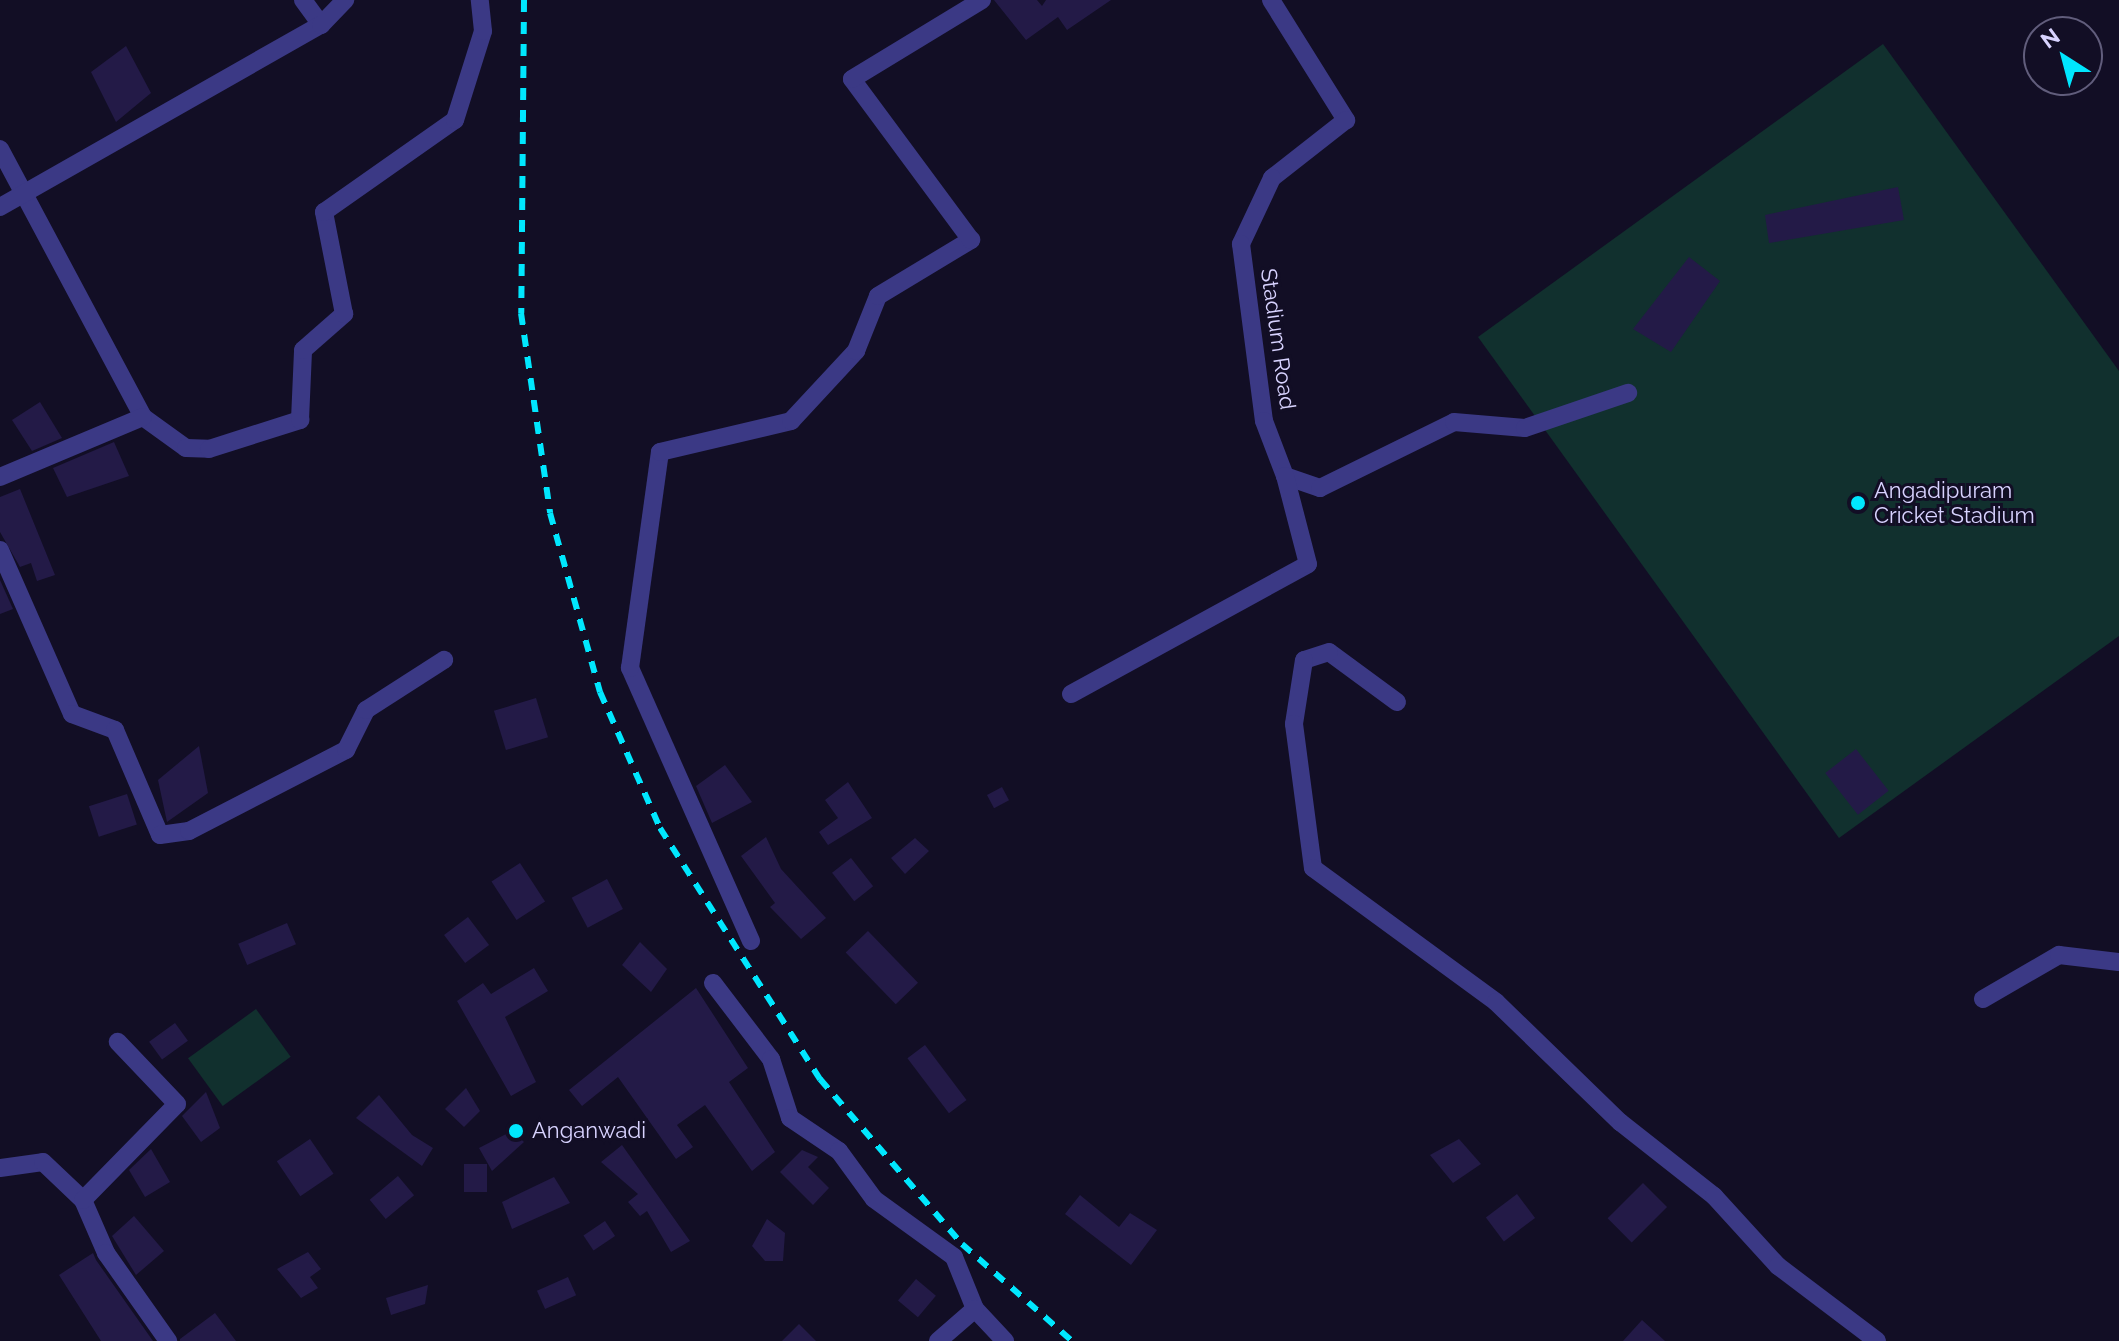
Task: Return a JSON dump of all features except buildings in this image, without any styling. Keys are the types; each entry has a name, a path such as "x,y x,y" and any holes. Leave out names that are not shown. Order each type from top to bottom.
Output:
{"street":[{"path":"303,0 321,25"},
{"path":"0,207 321,25 345,0"},
{"path":"0,149 20,196 143,417 186,448 209,449 300,420 303,350 344,314 324,212 455,120 483,31 480,0"},
{"path":"751,941 630,668 660,452 791,421 856,351 878,296 971,240 852,79 982,0"},
{"name":"Stadium Road","path":"1271,0 1346,120 1272,178 1241,244 1264,421 1285,476"},
{"path":"1285,476 1320,488 1454,422 1525,428 1628,393"},
{"path":"0,477 143,417"},
{"path":"1071,694 1308,564 1285,476"},
{"path":"0,550 72,714 115,730 160,835 189,831 346,750 366,710 444,660"},
{"path":"1397,702 1329,652 1304,660 1294,724 1313,868 1496,1002 1620,1122 1714,1196 1778,1266 1877,1341"},
{"path":"1983,999 2059,955 2119,962"},
{"path":"713,983 771,1059 790,1118 839,1151 874,1199 954,1257 975,1309 1005,1341"},
{"path":"83,1200 177,1104 118,1042"},
{"path":"0,1168 43,1162 83,1200 106,1253 168,1341"},
{"path":"938,1341 975,1309"}],"green space":[{"name":"Angadipuram Cricket Stadium","path":"1883,44 2119,371 2119,636 1839,838 1478,337"},
{"path":"256,1009 291,1057 223,1106 188,1058"}],"railway":[{"path":"524,0 521,313 550,513 600,692 660,828 820,1079 962,1244 1072,1341"}],"place":[{"name":"Angadipuram Cricket Stadium","path":"1858,503"},
{"name":"Anganwadi","path":"516,1131"}]}
